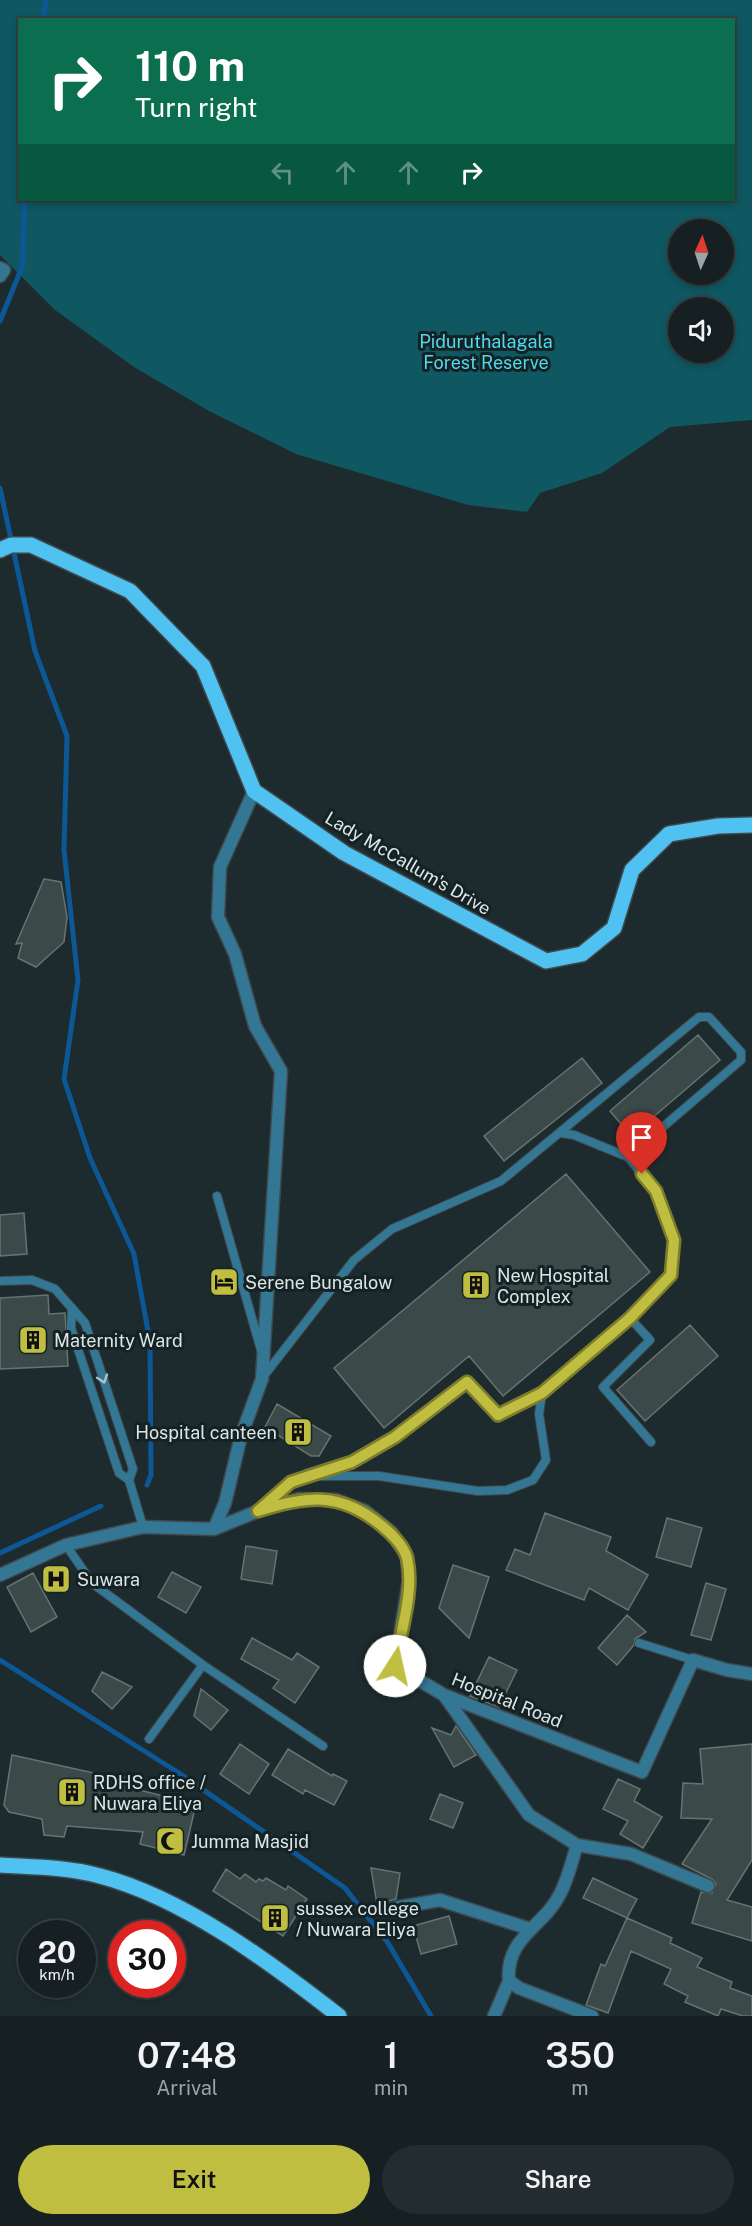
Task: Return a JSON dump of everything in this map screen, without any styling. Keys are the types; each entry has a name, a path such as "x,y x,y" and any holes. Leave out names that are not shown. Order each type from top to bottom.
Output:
{"main road":[{"path":"0,550 11,545 31,545 130,591 204,666 254,791"},
{"name":"Lady McCallum's Drive","path":"254,791 344,853 546,962 582,954 614,928 632,870 669,834 718,826 752,825"},
{"path":"0,1865 58,1869 99,1875 140,1889 246,1946 339,2016"}],"street":[{"path":"0,268 4,270 0,276"},
{"path":"213,1529 225,1503 241,1436 262,1378 281,1071 255,1026 235,954 218,917 220,867 254,791"},
{"path":"307,1476 352,1462 395,1437 467,1382 498,1415 542,1393"},
{"name":"Hospital Road","path":"0,1575 66,1545 142,1527 213,1529 258,1511 299,1499 336,1500 365,1511 391,1532 407,1556 409,1580 395,1666 444,1695 642,1772 693,1660"},
{"path":"693,1660 727,1670 752,1674"},
{"path":"444,1695 529,1815 578,1845 631,1854 708,1886"},
{"path":"494,2016 510,1981 508,1968 515,1948 560,1896 578,1845"},
{"path":"384,1910 440,1900 530,1929"},
{"path":"510,1981 519,1988 592,2016"}],"lane":[{"path":"262,1378 354,1260 392,1229 501,1181 699,1017 708,1017 741,1052 741,1060 628,1157"},
{"path":"258,1511 291,1482 307,1476 379,1476 478,1491 507,1490 534,1480 546,1460 539,1414 542,1393 630,1318 671,1275 674,1240 656,1191 628,1157 574,1134 561,1133"},
{"path":"217,1196 263,1357"},
{"path":"0,1281 32,1280 55,1289 84,1323 133,1469 129,1480 142,1527"},
{"path":"72,1308 71,1328 115,1461 119,1473 129,1480"},
{"path":"630,1318 650,1340 603,1387 651,1442"},
{"path":"66,1545 92,1583 203,1665 323,1746"},
{"path":"639,1643 693,1660"},
{"path":"150,1739 203,1665"}],"green space":[{"name":"Piduruthalagala Forest Reserve","path":"0,0 752,0 752,420 670,427 602,473 540,493 527,512 468,505 296,454 209,411 134,367 55,310 0,255"}],"building":[{"path":"44,879 61,882 67,917 64,942 36,967 18,958 22,943 16,944"},
{"path":"698,1035 720,1060 631,1136 610,1111"},
{"path":"582,1058 602,1083 504,1161 484,1136"},
{"name":"New Hospital Complex","path":"566,1174 650,1272 503,1396 469,1356 384,1428 334,1368"},
{"path":"24,1213 27,1254 0,1256 0,1215"},
{"name":"Maternity Ward","path":"48,1295 49,1314 65,1313 68,1366 0,1369 0,1298"},
{"path":"690,1325 718,1356 645,1421 617,1390"},
{"name":"Hospital canteen","path":"277,1404 331,1436 319,1456 311,1456 265,1427"},
{"path":"545,1513 611,1537 606,1551 648,1575 628,1610 589,1588 584,1600 506,1570 515,1549 530,1555"},
{"path":"667,1518 702,1528 691,1567 656,1557"},
{"path":"246,1546 277,1551 272,1584 241,1579"},
{"path":"453,1565 489,1577 469,1638 439,1608"},
{"path":"172,1572 201,1587 186,1613 158,1597"},
{"path":"33,1573 57,1617 31,1632 7,1587"},
{"path":"706,1583 726,1589 711,1640 691,1635"},
{"path":"627,1615 646,1632 635,1639 634,1645 617,1665 598,1648"},
{"path":"252,1638 292,1660 297,1653 319,1667 295,1703 273,1688 279,1680 241,1659"},
{"path":"489,1657 517,1670 499,1707 470,1696"},
{"path":"102,1672 132,1687 112,1709 92,1691"},
{"path":"201,1689 228,1710 211,1730 194,1716"},
{"path":"456,1726 476,1755 454,1767 432,1728 451,1735"},
{"path":"240,1744 269,1764 249,1794 220,1774"},
{"path":"752,1744 752,1860 727,1900 752,1907 752,1941 692,1923 701,1892 712,1893 716,1884 712,1879 682,1864 712,1819 681,1818 683,1783 703,1784 700,1749"},
{"path":"288,1749 332,1776 333,1774 347,1781 334,1805 305,1790 303,1794 272,1775"},
{"name":"RDHS office / Nuwara Eliya","path":"12,1755 112,1777 139,1778 139,1790 196,1804 184,1855 140,1844 143,1832 67,1826 64,1837 44,1835 42,1819 9,1812 4,1805"},
{"path":"618,1779 640,1789 634,1801 662,1817 643,1848 620,1834 628,1821 603,1809"},
{"path":"440,1794 463,1803 453,1828 430,1819"},
{"path":"371,1868 400,1873 396,1899 377,1904"},
{"name":"sussex college / Nuwara Eliya","path":"226,1869 240,1879 245,1874 256,1882 266,1878 286,1890 288,1886 307,1899 283,1936 213,1891"},
{"path":"593,1878 637,1899 627,1918 583,1898"},
{"path":"449,1916 457,1944 421,1954 413,1926"},
{"path":"627,1918 672,1938 670,1943 702,1958 697,1967 732,1982 730,1988 752,1996 752,2016 743,2016 721,2009 718,2016 685,2002 688,1996 664,1984 671,1969 631,1951 608,2013 586,2005 601,1964 605,1966"}],"waterway":[{"path":"43,18 46,0"},
{"path":"0,321 22,267 25,201"},
{"path":"0,488 35,651 67,736 64,850 78,980 64,1079 90,1158 134,1254 150,1342 151,1475 147,1485"},
{"path":"0,1553 101,1506"},
{"path":"0,1660 179,1773 345,1888 388,1943 431,2016"}],"place":[{"name":"Serene Bungalow","path":"224,1282"},
{"name":"New Hospital Complex","path":"476,1285"},
{"name":"Maternity Ward","path":"33,1340"},
{"name":"Hospital canteen","path":"298,1432"},
{"name":"Suwara","path":"56,1579"},
{"name":"RDHS office / Nuwara Eliya","path":"72,1792"},
{"name":"Jumma Masjid","path":"170,1841"},
{"name":"sussex college / Nuwara Eliya","path":"275,1918"}],"route":[{"path":"395,1666 409,1580 407,1556 391,1532 365,1511 336,1500 299,1499 258,1511 291,1482 352,1462 395,1437 467,1382 498,1415 542,1393 630,1318 671,1275 674,1240 656,1191 642,1174"}]}
